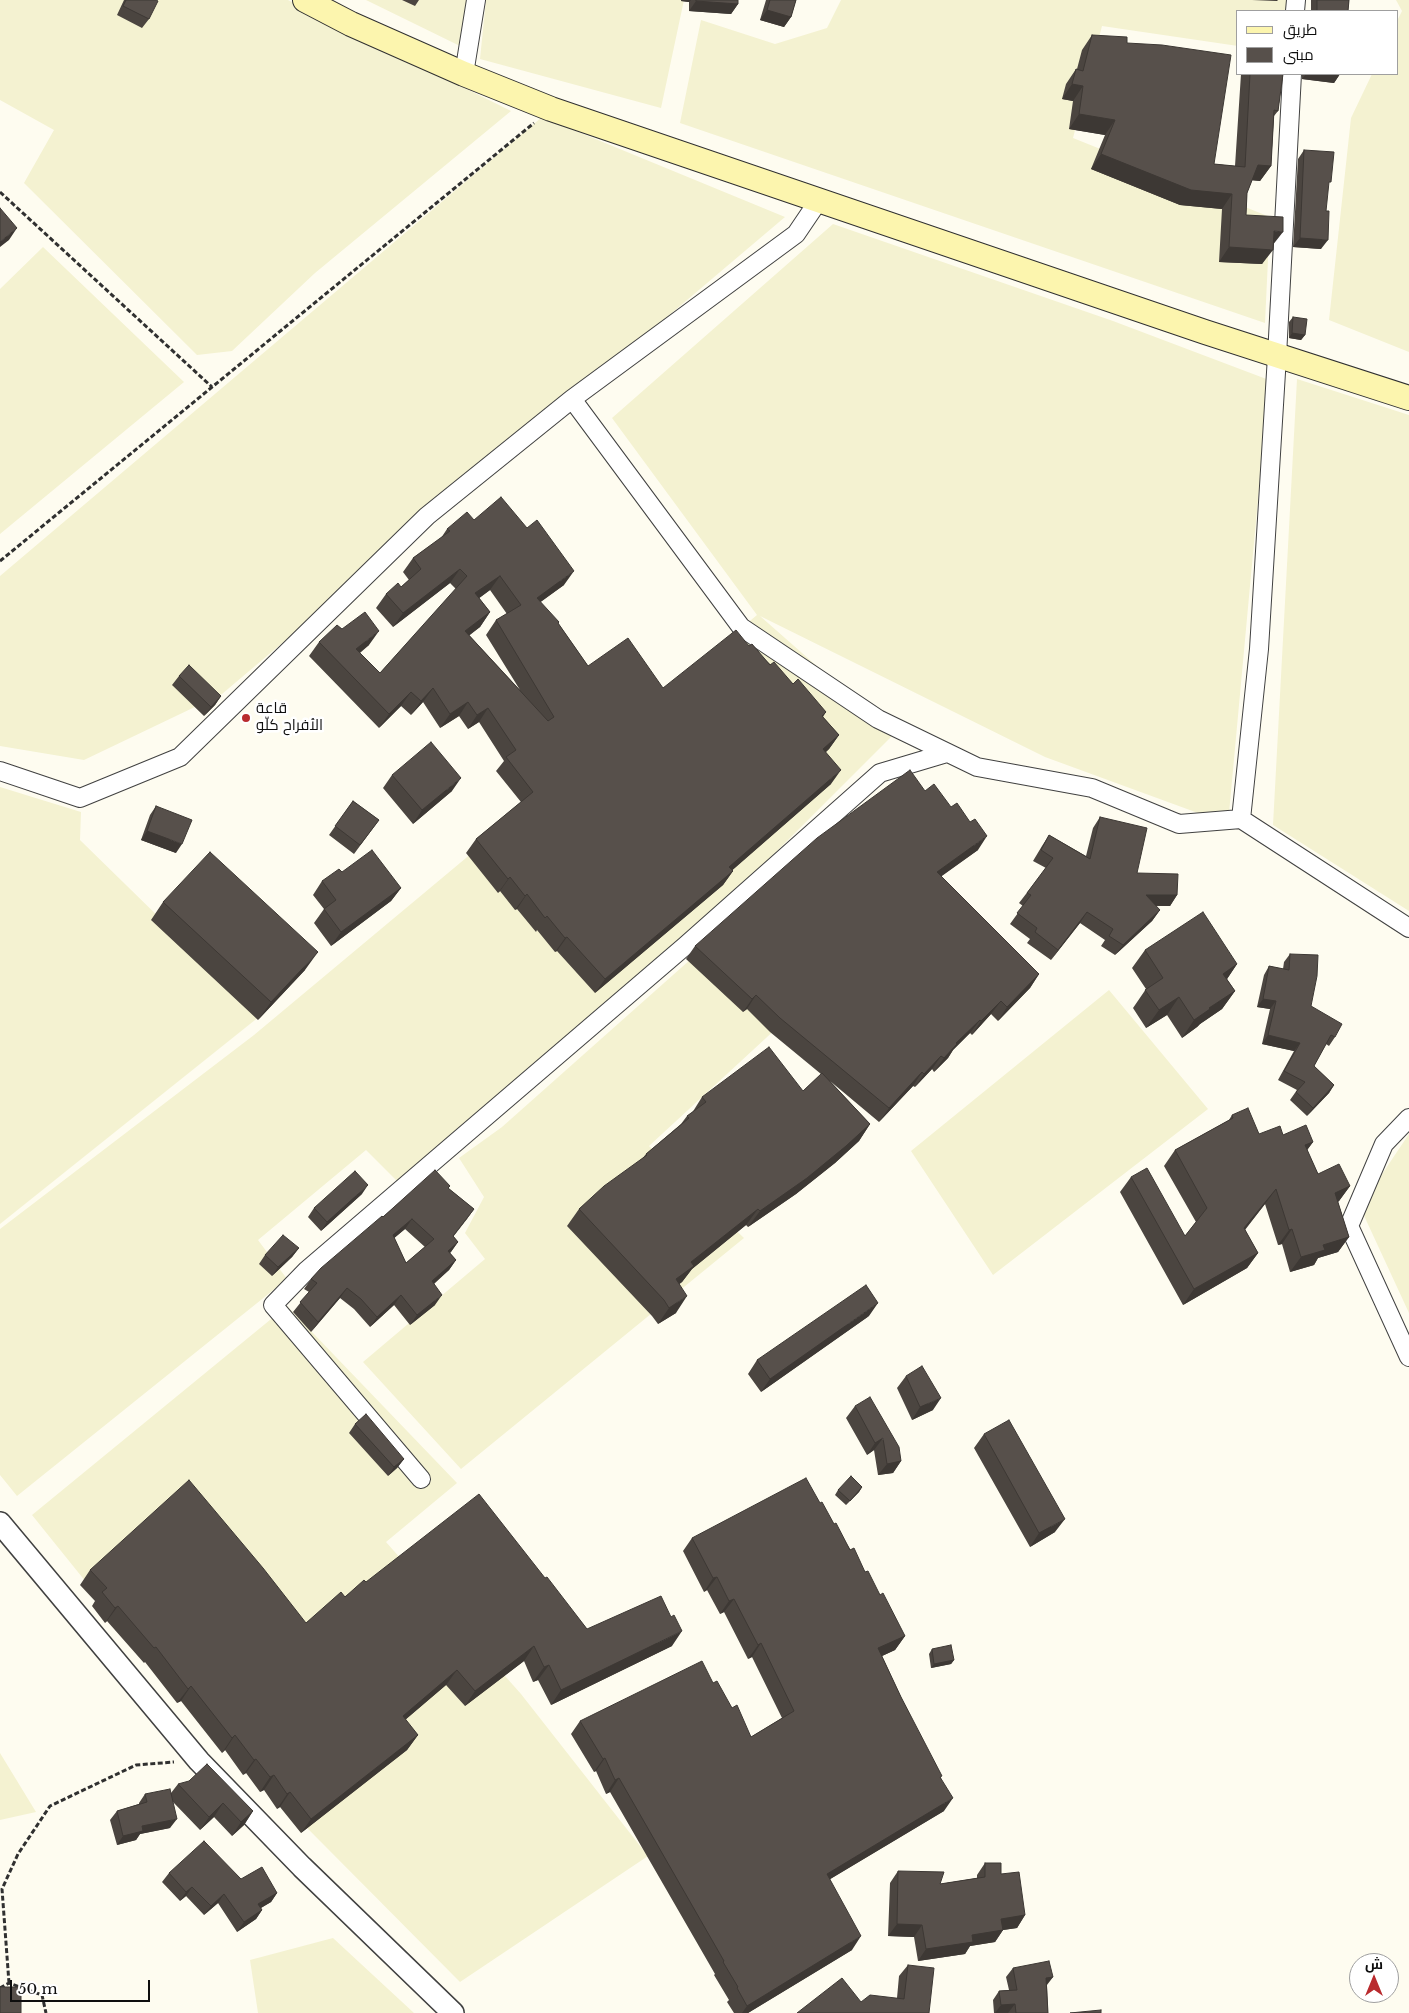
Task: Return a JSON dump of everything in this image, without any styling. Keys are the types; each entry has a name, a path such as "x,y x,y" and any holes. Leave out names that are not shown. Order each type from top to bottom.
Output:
{"main road":[{"path":"305,0 350,24 464,74 552,109 1278,356 1409,398"}],"street":[{"path":"464,74 476,0"},
{"path":"1241,819 1259,649 1278,356 1292,75"},
{"path":"0,771 80,798 180,758 427,516 572,399 796,234 819,200"},
{"path":"572,399 741,628 878,719 977,767 1092,788 1179,824 1241,819 1409,928"},
{"path":"422,1479 273,1305 307,1270 685,946 880,773 947,752"},
{"path":"1409,1118 1384,1144 1349,1226 1409,1357"},
{"path":"0,1523 199,1761 302,1867 453,2013"}],"path":[{"path":"0,561 552,109"},
{"path":"0,192 212,387"},
{"path":"9,1983 2,1889 18,1854 50,1806 136,1765 199,1761"},
{"path":"0,1988 9,1983 42,1995 46,2013"}],"shaded area":[{"path":"0,0 288,0 511,111 315,273 232,351 197,355 24,183 54,130 0,100"},
{"path":"366,0 470,0 460,46"},
{"path":"486,0 684,0 661,108 480,59"},
{"path":"841,0 1288,0 1286,10 1236,10 1236,46 1102,26 1073,138 1270,217 1265,323 680,123 701,20 775,44 827,28"},
{"path":"1396,0 1409,0 1409,352 1329,320 1351,118 1372,75 1399,75 1399,17 1402,11"},
{"path":"542,117 785,217 222,694 84,760 0,746 0,576"},
{"path":"833,224 1113,321 1269,380 1228,824 1045,757 760,616 894,734 619,1009 402,1186 366,1150 258,1240 287,1279 17,1496 0,1475 0,1229 254,1035 757,615 612,418"},
{"path":"43,247 184,382 0,534 0,289"},
{"path":"1297,379 1409,415 1409,911 1273,825"},
{"path":"0,787 81,812 80,840 260,1016 0,1224"},
{"path":"691,959 779,1026 649,1146 744,1238 461,1469 363,1362 485,1259 465,1233 484,1197 459,1158 502,1127"},
{"path":"1109,990 1208,1109 993,1275 911,1151"},
{"path":"1409,1134 1409,1313 1360,1207"},
{"path":"287,1306 457,1483 386,1542 521,1694 648,1856 460,1982 185,1705 32,1515"},
{"path":"0,1753 36,1812 0,1820"},
{"path":"333,1938 414,2013 258,2013 250,1960"}],"building":[{"path":"126,0 158,1 149,19 123,6"},
{"path":"738,0 738,4 696,1"},
{"path":"770,0 796,0 791,17 767,10"},
{"path":"1317,0 1349,0 1348,10 1317,10"},
{"path":"1092,35 1127,37 1127,43 1162,45 1231,55 1214,164 1245,167 1250,75 1283,75 1278,111 1274,110 1271,166 1258,165 1247,193 1246,215 1283,217 1283,232 1274,231 1273,250 1229,247 1232,194 1191,190 1101,154 1115,120 1079,114 1083,86 1072,84 1076,69 1083,71"},
{"path":"1304,150 1334,152 1326,211 1329,211 1328,240 1300,238"},
{"path":"0,208 17,228 0,242"},
{"path":"1293,317 1307,319 1305,335 1292,333"},
{"path":"501,497 527,528 537,520 574,571 537,598 559,622 588,666 628,638 663,688 736,630 749,646 752,644 770,665 774,662 793,684 798,679 826,712 822,716 839,735 823,749 841,770 729,867 733,871 605,979 567,937 565,938 547,916 545,918 527,894 525,896 510,877 508,879 476,839 533,792 506,757 516,750 488,708 477,715 468,702 450,714 433,688 421,701 411,692 389,714 319,642 337,625 342,629 365,612 379,631 356,649 380,673 467,576 460,569 403,613 386,594 398,583 401,587 421,569 413,558 450,531 447,529 467,512 474,520","holes":["500,576 521,605 496,620 554,717 548,721 465,631 490,612 475,593"]},
{"path":"189,665 221,696 211,707 179,676"},
{"path":"431,742 461,778 422,810 392,775"},
{"path":"910,770 925,791 934,784 951,807 957,803 970,822 975,819 987,836 937,872 1039,974 1007,1007 1001,1001 956,1043 944,1058 941,1056 924,1074 922,1072 889,1108 780,1018 756,995 752,999 695,946 817,838"},
{"path":"353,801 379,820 360,845 335,826"},
{"path":"156,806 192,820 182,844 147,831"},
{"path":"1100,817 1147,828 1137,873 1178,874 1177,895 1146,895 1160,910 1123,945 1109,936 1113,929 1087,912 1058,950 1035,932 1037,928 1017,913 1031,895 1027,893 1053,858 1041,850 1049,835 1090,859"},
{"path":"372,850 401,888 341,932 324,909 336,900 322,881 339,869 342,872"},
{"path":"210,852 318,952 271,1002 163,902"},
{"path":"1203,912 1237,964 1223,974 1235,991 1194,1020 1179,997 1159,1010 1145,990 1163,978 1145,950"},
{"path":"1290,954 1318,955 1317,976 1311,1006 1342,1024 1335,1037 1331,1035 1314,1066 1334,1085 1313,1108 1296,1092 1305,1082 1284,1071 1300,1043 1268,1035 1276,1001 1263,999 1269,966 1289,970"},
{"path":"769,1047 803,1091 822,1073 870,1124 807,1178 760,1211 758,1209 691,1262 694,1266 676,1279 687,1296 669,1308 664,1300 579,1209 604,1186 647,1155 689,1118 687,1116 706,1102 702,1097"},
{"path":"1248,1108 1259,1134 1280,1126 1283,1135 1306,1125 1313,1142 1305,1145 1318,1174 1339,1164 1350,1186 1335,1193 1349,1237 1323,1245 1325,1250 1301,1257 1292,1229 1289,1230 1276,1189 1244,1228 1258,1253 1194,1289 1131,1177 1147,1168 1185,1236 1207,1208 1175,1150 1233,1118 1232,1115"},
{"path":"435,1170 450,1186 448,1188 474,1209 453,1236 458,1242 448,1251 456,1260 432,1281 442,1295 417,1315 401,1295 377,1317 361,1299 347,1288 318,1322 300,1302 317,1283 311,1279 321,1268 383,1217","holes":["412,1219 434,1239 406,1263 393,1235"]},
{"path":"355,1171 368,1185 327,1222 314,1208"},
{"path":"283,1235 299,1248 278,1267 265,1255"},
{"path":"866,1285 878,1303 770,1379 757,1360"},
{"path":"922,1366 941,1398 920,1407 906,1376"},
{"path":"870,1397 899,1447 901,1461 887,1464 883,1438 875,1443 855,1406"},
{"path":"366,1414 404,1459 394,1467 355,1424"},
{"path":"1009,1420 1065,1519 1039,1533 984,1434"},
{"path":"851,1476 862,1487 850,1501 838,1490"},
{"path":"806,1478 834,1524 836,1523 850,1550 854,1548 865,1572 868,1571 880,1595 883,1593 905,1636 878,1648 942,1776 940,1777 953,1798 827,1874 861,1936 747,2006 724,1961 619,1778 615,1780 605,1758 603,1759 580,1721 702,1661 713,1683 717,1681 732,1708 737,1705 751,1737 794,1711 761,1643 758,1645 734,1599 729,1601 717,1577 713,1578 692,1538"},
{"path":"189,1480 263,1568 306,1623 341,1592 345,1597 364,1580 366,1582 479,1494 587,1629 661,1596 671,1617 674,1615 682,1631 561,1690 549,1665 544,1667 534,1646 475,1691 457,1670 403,1716 418,1735 311,1819 290,1792 287,1794 274,1775 270,1777 256,1759 254,1760 235,1735 232,1738 191,1686 188,1689 156,1647 154,1648 118,1606 115,1608 102,1592 107,1588 90,1570"},
{"path":"951,1645 954,1660 934,1664 932,1649"},
{"path":"207,1764 253,1811 241,1822 223,1803 209,1817 178,1784 189,1781"},
{"path":"170,1789 177,1819 142,1826 143,1831 123,1836 117,1811 147,1802 145,1794"},
{"path":"204,1841 241,1879 262,1867 277,1893 258,1904 262,1910 244,1922 224,1894 211,1906 192,1887 186,1892 169,1873"},
{"path":"985,1863 1001,1863 1001,1874 1019,1872 1025,1915 1001,1919 1003,1930 972,1935 973,1942 926,1949 922,1925 897,1924 898,1871 944,1872 940,1884 985,1877"},
{"path":"1049,1961 1053,1977 1046,1978 1048,2013 1016,2013 1015,2004 1001,2005 999,1991 1017,1990 1013,1968"},
{"path":"908,1965 934,1968 929,2013 797,2013 842,1978 861,2002 870,1995 904,1999"},
{"path":"0,1987 21,1987 21,2013 0,2013"},
{"path":"1101,2010 1101,2013 1070,2013"}],"place":[{"name":"قاعة الأفراح كلّو","path":"246,718"}]}
